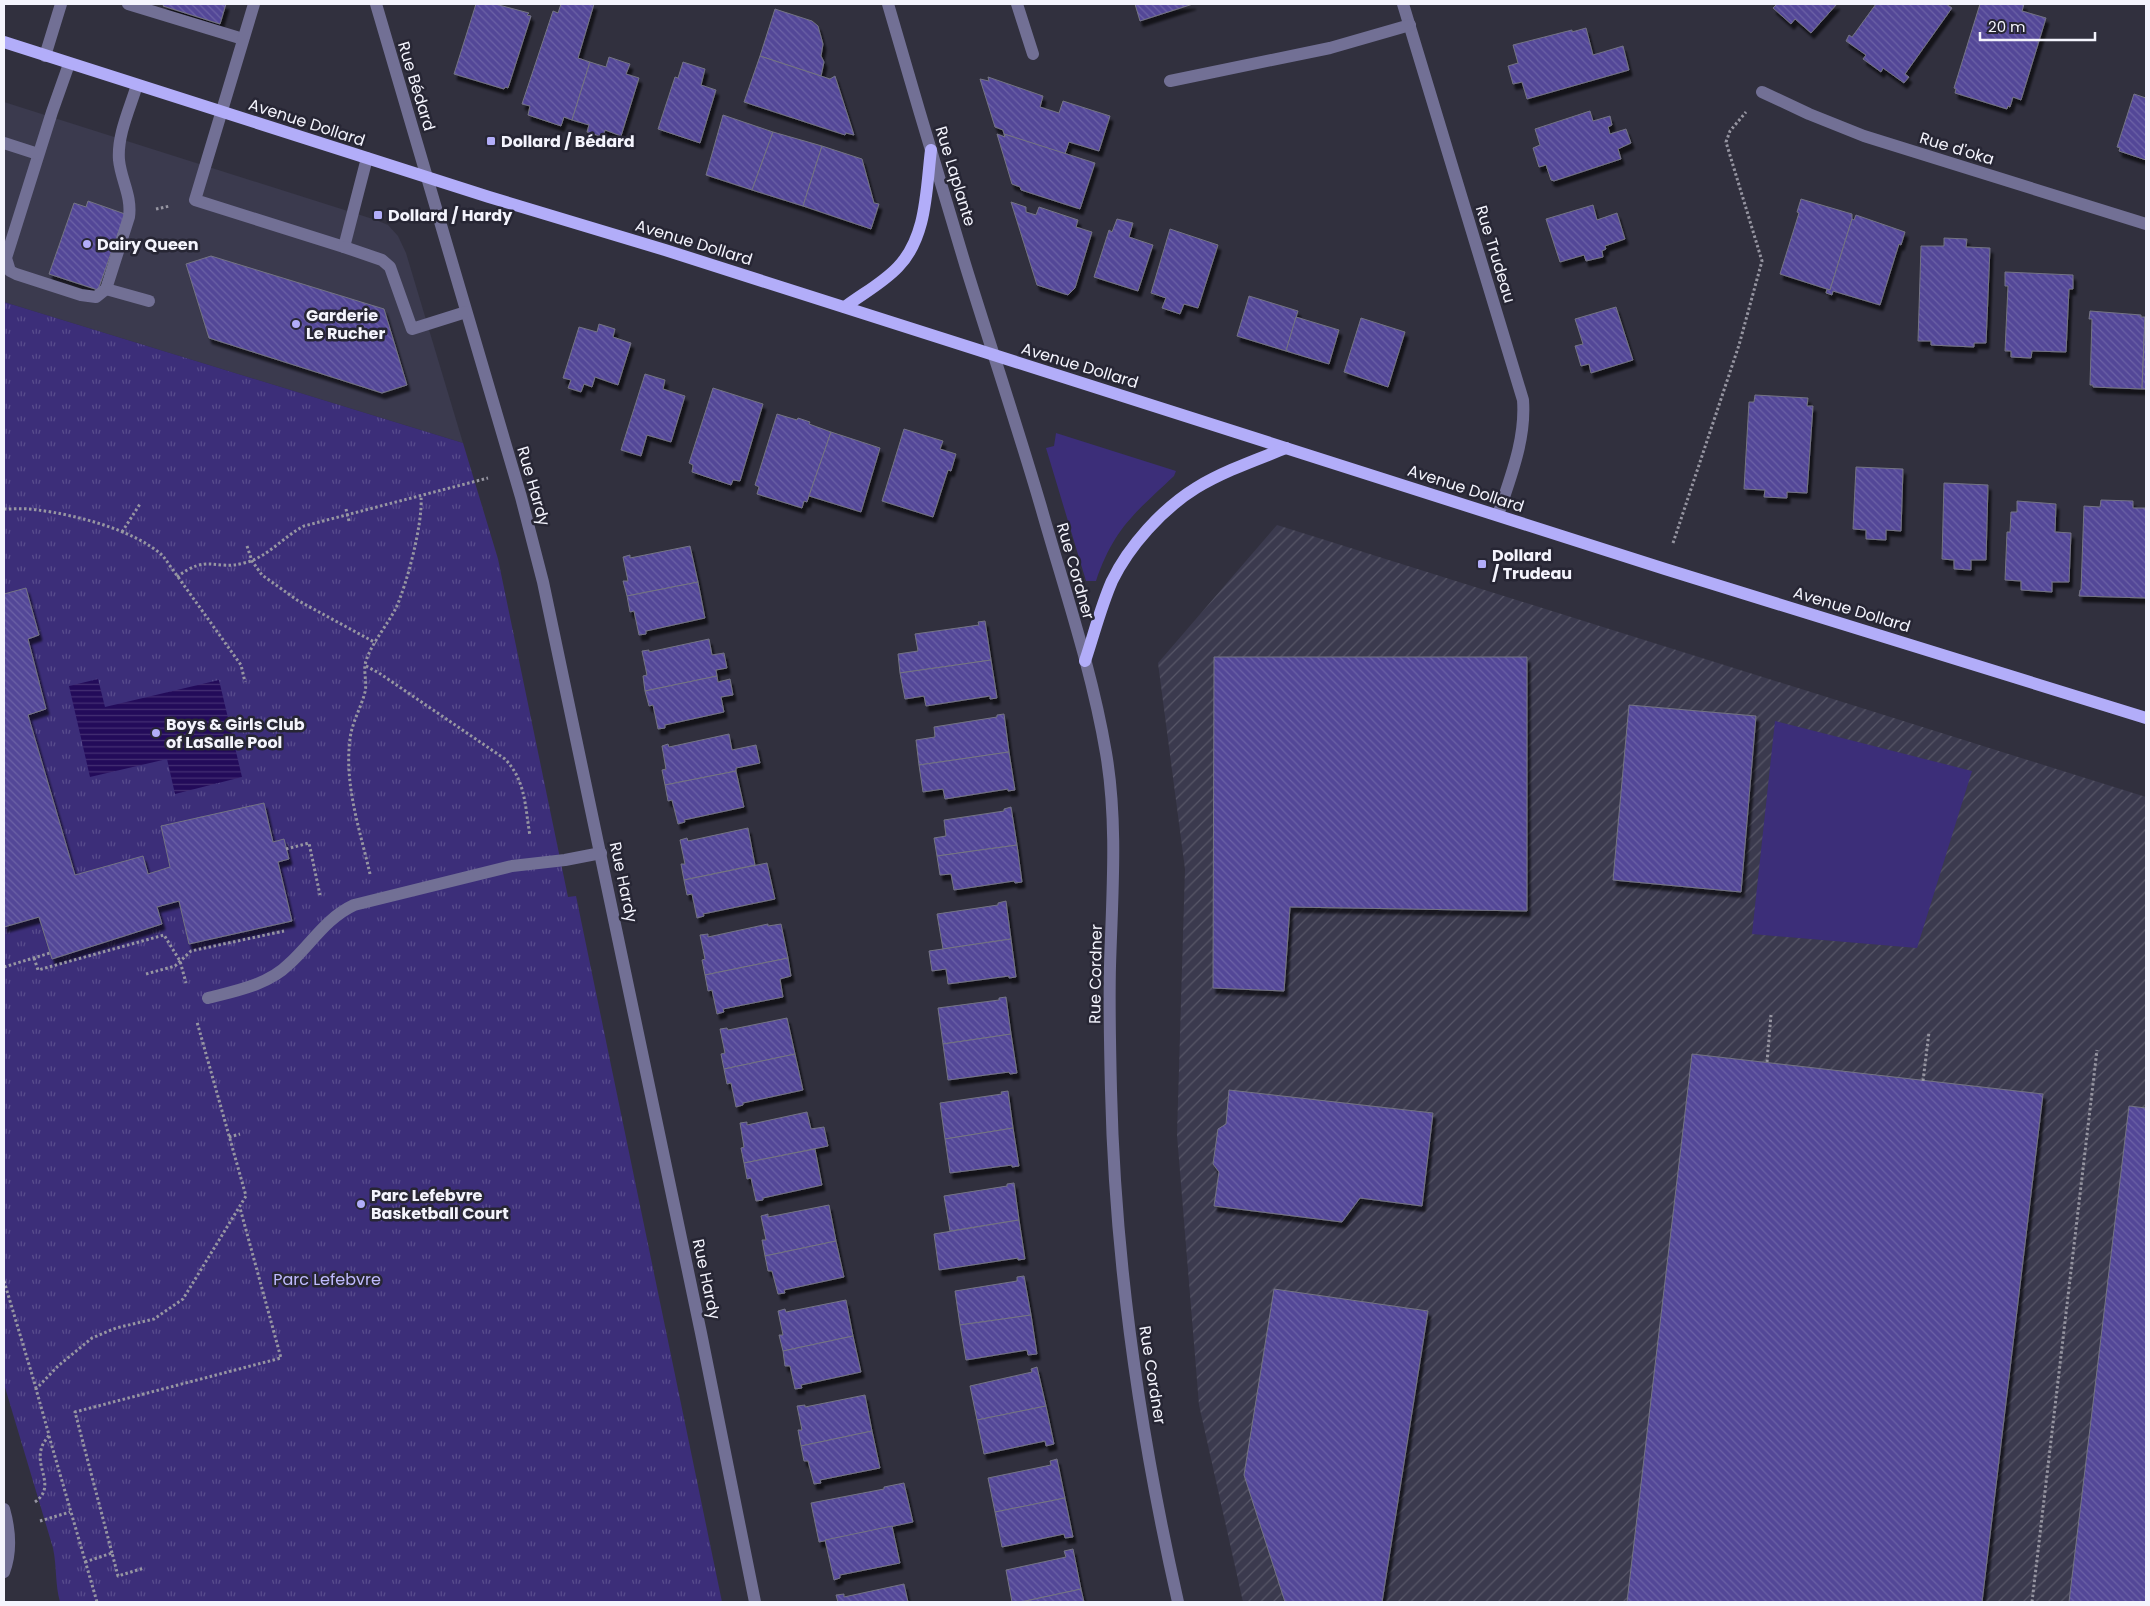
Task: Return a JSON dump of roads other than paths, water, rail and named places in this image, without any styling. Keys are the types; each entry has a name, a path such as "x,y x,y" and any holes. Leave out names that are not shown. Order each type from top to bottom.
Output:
{"main road":[{"name":"Avenue Dollard","path":"4,42 367,158 845,307 1665,569 2146,718"},
{"path":"845,307 897,268 912,250 922,220 931,150"},
{"path":"1086,661 1113,581 1139,541 1158,519 1179,500 1195,489 1286,448"}],"street":[{"path":"45,56 61,4"},
{"path":"128,4 243,39"},
{"path":"254,4 195,200 382,260 390,267 412,329 466,312"},
{"name":"Rue Bédard","path":"376,4 428,177"},
{"name":"Rue Laplante","path":"888,4 931,150 996,356"},
{"path":"1017,4 1033,54"},
{"name":"Rue Trudeau","path":"1403,4 1523,400 1525,419 1522,435 1498,515"},
{"path":"1170,81 1330,48 1410,25"},
{"path":"70,64 6,248 6,265 10,271 16,274 91,298 101,294 106,289 129,217 131,205 119,162 119,150 137,85"},
{"name":"Rue d'oka","path":"1762,92 1809,114 1864,136 2146,224"},
{"path":"4,144 38,154"},
{"path":"344,247 367,158"},
{"name":"Rue Hardy","path":"428,177 521,497 543,582 601,853 755,1602"},
{"path":"106,289 149,301"},
{"name":"Rue Cordner","path":"996,356 1086,661 1107,755 1113,878 1110,969 1111,1081 1113,1144 1121,1256 1145,1436 1178,1602"},
{"path":"208,998 253,985 274,976 288,966 340,911 360,902 512,866 564,860 601,853"},
{"path":"4,1510 10,1545 4,1572"}],"place":[{"name":"Dollard / Bédard","path":"491,141"},
{"name":"Dollard / Hardy","path":"378,215"},
{"name":"Dairy Queen","path":"87,244"},
{"name":"Garderie Le Rucher","path":"296,324"},
{"name":"Dollard / Trudeau","path":"1482,564"},
{"name":"Boys & Girls Club of LaSalle Pool","path":"156,733"},
{"name":"Parc Lefebvre Basketball Court","path":"361,1204"}],"park label":[{"name":"Parc Lefebvre","path":"327,1279"}]}
